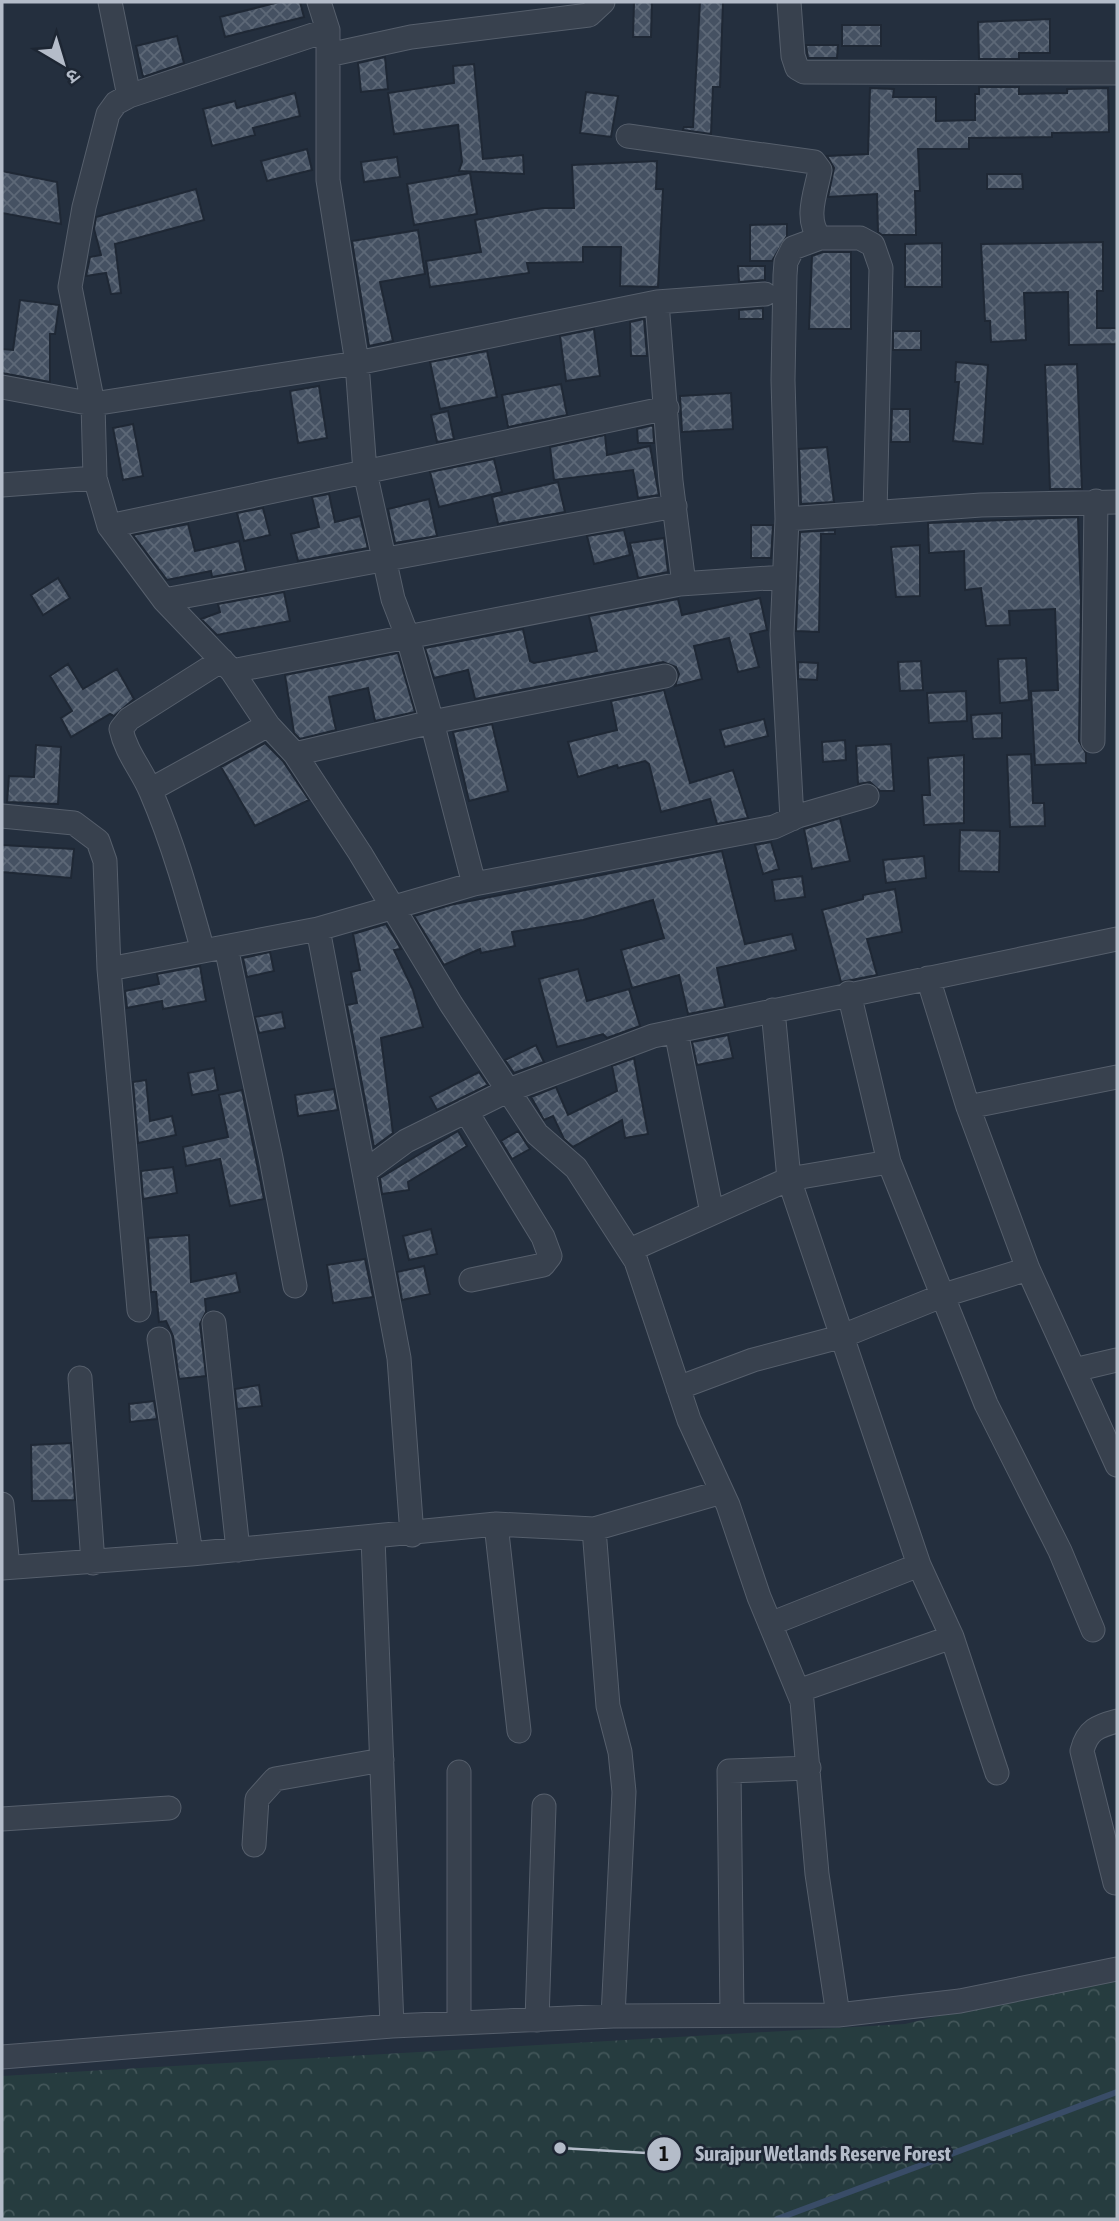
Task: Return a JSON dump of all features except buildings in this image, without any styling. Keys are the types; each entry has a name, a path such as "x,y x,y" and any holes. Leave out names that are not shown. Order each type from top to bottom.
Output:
{"street":[{"path":"110,2 128,96"},
{"path":"319,2 328,30 328,180 357,363 365,472 386,557 393,599 408,638 432,722 474,884"},
{"path":"328,55 411,37 589,15 603,2"},
{"path":"789,2 793,56 797,68 804,72 1117,73"},
{"path":"328,30 128,96 116,103 108,114 84,207 70,287 93,404 95,478 109,526 164,600 227,665 268,725 295,754 451,1004 537,1134 576,1168 629,1250 641,1275 689,1420 722,1492 770,1624 802,1701 817,1874 838,2015"},
{"path":"628,136 814,162 820,170 811,219 812,229 820,238"},
{"path":"792,819 782,634 787,519 783,380 786,262 793,248 820,238 860,239 873,245 881,268 875,513"},
{"path":"2,387 93,404 357,363 657,302 765,294"},
{"path":"657,302 683,576 680,584"},
{"path":"109,526 667,408"},
{"path":"2,485 95,478"},
{"path":"787,519 1107,502 1093,741"},
{"path":"164,600 386,557 676,506"},
{"path":"295,1286 271,1158 214,949 150,790 124,743 121,729 128,719 227,665 408,638 680,584 784,577"},
{"path":"295,754 432,722 665,676"},
{"path":"150,790 268,725"},
{"path":"109,969 318,929 474,884 762,830 867,796"},
{"path":"2,816 74,823 98,841 105,861 109,969 139,1311"},
{"path":"318,929 399,1358 412,1535"},
{"path":"364,1172 407,1141 509,1090 653,1036 1117,939"},
{"path":"928,978 968,1107 1028,1269 1117,1465"},
{"path":"849,993 889,1162 986,1404 1060,1551 1093,1630"},
{"path":"773,1010 789,1179 919,1565 952,1637 997,1773"},
{"path":"676,1031 712,1213"},
{"path":"968,1107 1117,1077"},
{"path":"466,1111 543,1237 550,1256 542,1265 471,1280"},
{"path":"629,1250 789,1179 889,1162"},
{"path":"678,1388 753,1360 841,1337 944,1295 1028,1269"},
{"path":"214,1323 238,1550"},
{"path":"159,1339 191,1554"},
{"path":"1074,1370 1117,1360"},
{"path":"80,1378 93,1563"},
{"path":"2,1504 5,1568 93,1563 412,1535 496,1524 594,1530 722,1492"},
{"path":"496,1524 519,1731"},
{"path":"594,1530 608,1706 620,1752 624,1791 613,2016"},
{"path":"373,1538 383,1853 392,2026"},
{"path":"770,1624 919,1565"},
{"path":"797,1691 952,1637"},
{"path":"1115,1883 1101,1816 1082,1751 1086,1738 1097,1727 1117,1721"},
{"path":"254,1845 257,1799 275,1779 382,1760"},
{"path":"732,2014 729,1772 809,1768"},
{"path":"459,1773 459,2023"},
{"path":"537,2020 544,1806"},
{"path":"2,1819 169,1808"},
{"path":"2,2057 392,2026 613,2016 838,2015 960,2001 1117,1969"}],"green space":[{"path":"1117,1974 1117,2219 2,2219 2,2076 905,2024"}],"waterway":[{"path":"777,2219 1117,2092"}],"place":[{"name":"Surajpur Wetlands Reserve Forest","path":"560,2148"}]}
